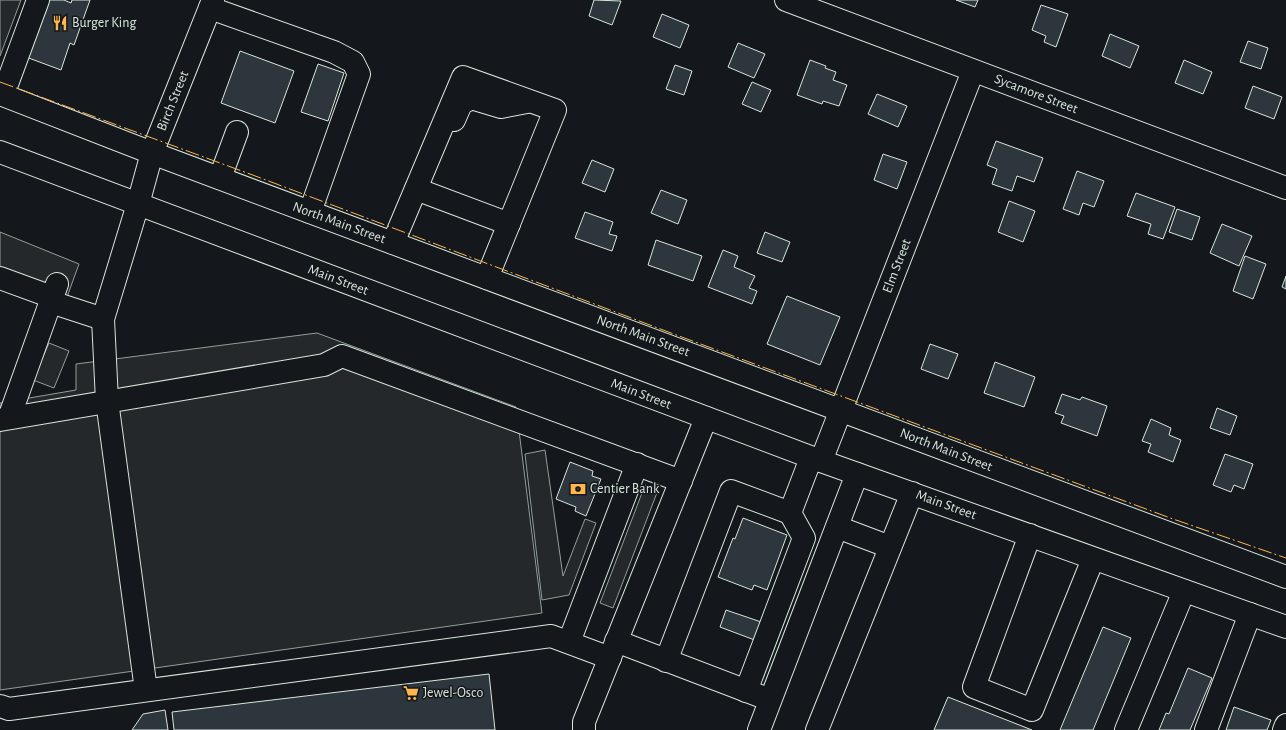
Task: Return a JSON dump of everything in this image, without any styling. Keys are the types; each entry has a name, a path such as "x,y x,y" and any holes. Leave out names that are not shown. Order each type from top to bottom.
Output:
{"street":[{"path":"2,94 38,0"},
{"name":"Sycamore Street","path":"786,0 1286,188"},
{"path":"212,4 334,52 353,62 359,74 310,212"},
{"name":"Birch Street","path":"146,690 106,402 103,319 152,153 212,4"},
{"name":"Elm Street","path":"790,513 840,410 973,71"},
{"path":"393,243 463,77 555,110 487,278"},
{"name":"North Main Street","path":"2,94 152,153 1286,577"},
{"path":"220,178 238,132"},
{"name":"Main Street","path":"0,152 816,460 1286,627"},
{"path":"417,186 509,224"},
{"path":"0,278 53,294 103,319"},
{"path":"5,419 53,294"},
{"path":"5,419 324,365 342,356 681,481"},
{"path":"584,730 584,722 706,418"},
{"path":"570,642 637,464"},
{"path":"758,730 858,474"},
{"path":"666,660 731,491 790,513 804,538 746,691"},
{"path":"817,730 912,493"},
{"path":"837,527 890,547"},
{"path":"1030,535 974,687 1032,710 1093,559"},
{"path":"1126,730 1184,591"},
{"path":"1206,730 1250,614"},
{"path":"0,706 9,709 551,636 570,642 666,660 770,700"},
{"path":"1284,730 1286,725"}],"shaded area":[{"path":"0,0 21,0 0,56"},
{"path":"0,232 79,264 67,297 0,270"},
{"path":"317,333 516,407 542,613 0,690 0,403 76,390 76,364"},
{"path":"49,343 69,351 54,388 33,380"},
{"path":"545,450 563,576 585,519 596,523 569,595 542,600 525,454"},
{"path":"645,485 658,490 613,608 600,603"}],"building":[{"name":"Burger King","path":"46,0 64,0 71,3 72,0 90,0 74,45 70,43 61,70 26,57"},
{"path":"594,0 621,1 612,25 589,16"},
{"path":"956,0 978,0 975,7"},
{"path":"1041,5 1068,14 1056,47 1044,42 1046,36 1032,30"},
{"path":"662,14 689,25 680,48 653,37"},
{"path":"1110,34 1139,46 1130,68 1102,56"},
{"path":"1248,41 1268,48 1261,69 1240,62"},
{"path":"738,43 765,54 754,78 728,67"},
{"path":"240,51 294,71 275,123 221,103"},
{"path":"810,60 826,66 825,68 836,72 833,80 847,85 839,106 823,101 822,104 797,95"},
{"path":"1184,60 1212,72 1203,94 1175,83"},
{"path":"318,64 344,73 328,121 301,112"},
{"path":"675,65 692,71 684,95 666,89"},
{"path":"752,82 771,90 761,112 742,104"},
{"path":"1253,86 1282,97 1274,119 1245,108"},
{"path":"877,94 907,106 898,127 868,114"},
{"path":"996,141 1043,158 1034,182 1017,176 1012,191 992,184 997,169 987,165"},
{"path":"883,154 907,162 897,189 874,180"},
{"path":"592,160 614,169 605,192 582,183"},
{"path":"1077,171 1104,181 1094,207 1083,203 1079,215 1063,209"},
{"path":"661,190 687,200 678,224 651,213"},
{"path":"1136,193 1175,207 1163,239 1148,234 1151,224 1127,216"},
{"path":"1009,201 1035,211 1023,242 998,232"},
{"path":"1177,209 1200,217 1192,240 1169,232"},
{"path":"585,212 613,222 609,234 617,236 612,251 575,238"},
{"path":"1222,224 1252,236 1239,266 1210,253"},
{"path":"765,232 790,242 782,262 757,253"},
{"path":"656,240 702,256 693,281 648,265"},
{"path":"723,250 738,256 734,267 755,276 749,288 757,291 752,304 708,287"},
{"path":"1245,256 1266,264 1253,299 1233,291"},
{"path":"1286,276 1286,289 1282,287"},
{"path":"787,296 840,317 820,365 767,344"},
{"path":"930,344 958,354 948,379 921,369"},
{"path":"995,362 1035,377 1024,407 984,393"},
{"path":"1062,394 1080,400 1082,397 1107,406 1097,436 1061,423 1064,416 1055,413"},
{"path":"1217,408 1237,416 1230,435 1210,428"},
{"path":"1151,419 1171,428 1169,435 1181,440 1173,462 1148,452 1151,444 1142,441"},
{"path":"1225,454 1253,464 1244,489 1234,485 1231,492 1213,485"},
{"name":"Centier Bank","path":"570,462 593,471 592,476 601,479 586,516 575,511 576,507 556,499"},
{"path":"743,518 787,535 767,590 754,585 752,590 718,577 733,538 735,539"},
{"path":"726,610 767,624 760,642 720,627"},
{"path":"1103,627 1131,638 1093,730 1060,730"},
{"path":"1188,668 1212,678 1190,730 1159,730 1166,713 1169,714"},
{"name":"Jewel-Osco","path":"489,674 495,730 174,730 172,712"},
{"path":"948,697 1032,730 934,730"},
{"path":"1234,707 1271,720 1267,730 1226,730"},
{"path":"165,710 168,730 132,730 143,714"}],"power":[{"path":"0,82 1173,519 1286,558"}],"place":[{"name":"Burger King","path":"60,23"},
{"name":"Centier Bank","path":"578,489"},
{"name":"Jewel-Osco","path":"411,693"}]}
